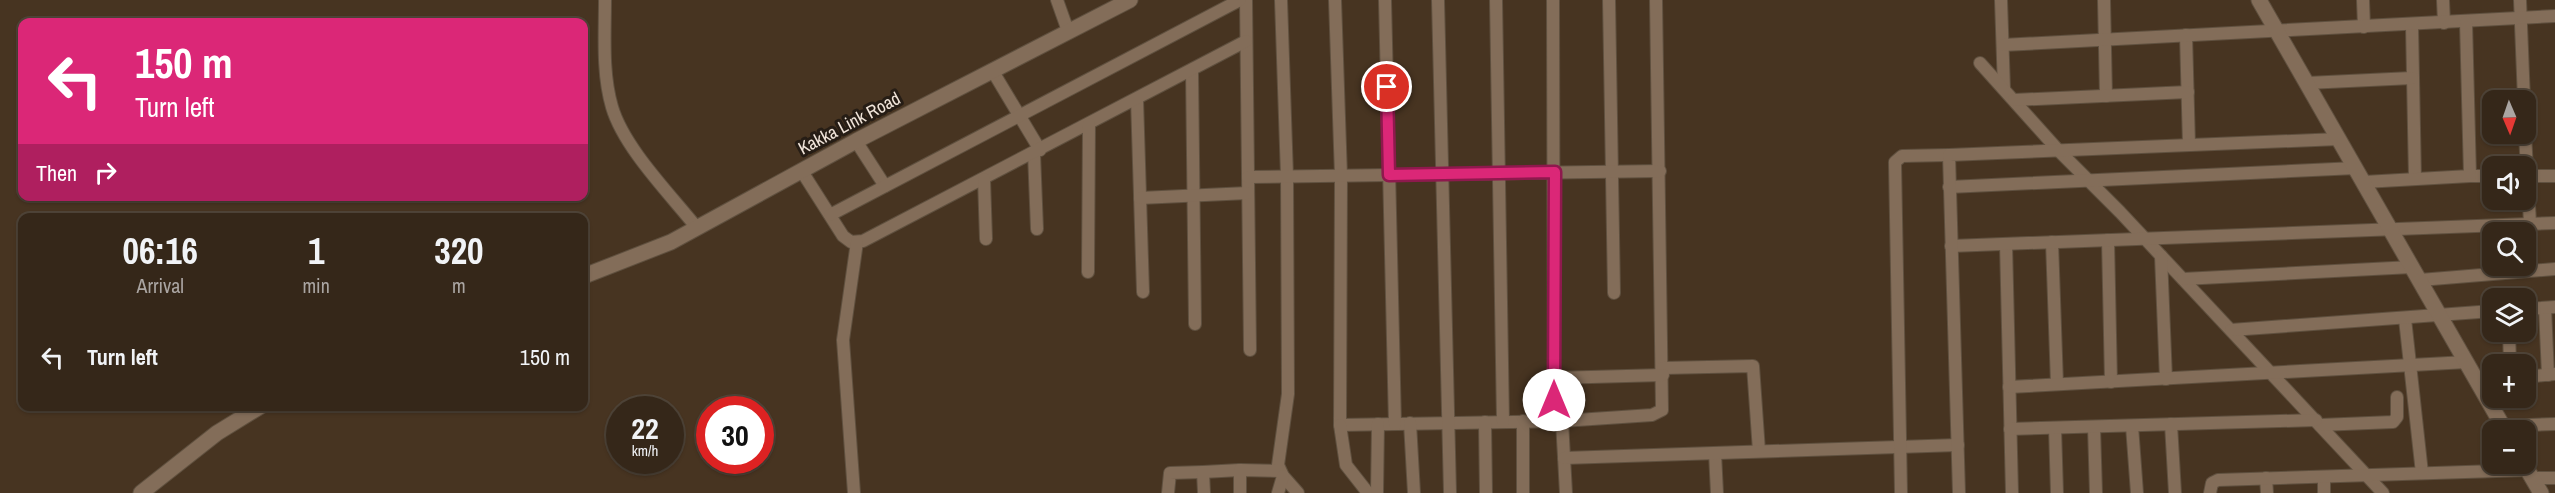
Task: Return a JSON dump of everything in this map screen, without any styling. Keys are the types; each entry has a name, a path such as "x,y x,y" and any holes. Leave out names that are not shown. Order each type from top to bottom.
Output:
{"street":[{"path":"605,0 605,66 612,108 621,128 640,156 697,228"},
{"path":"1057,0 1068,32"},
{"name":"Kakka Link Road","path":"588,274 671,242 801,170 1068,32 1114,4 1130,0"},
{"path":"830,215 1240,0"},
{"path":"1246,0 1250,350"},
{"path":"1278,493 1281,474 1278,460 1288,394 1287,176 1281,0"},
{"path":"1335,0 1341,176 1340,425 1346,465 1368,493"},
{"path":"1385,0 1395,424"},
{"path":"1438,0 1450,493"},
{"path":"1496,0 1501,173 1503,422"},
{"path":"1553,0 1554,378 1566,493"},
{"path":"1609,0 1614,293"},
{"path":"1340,425 1558,421 1658,414 1664,405 1656,0"},
{"path":"2001,0 2004,89"},
{"path":"2104,0 2106,96"},
{"path":"2259,0 2467,362 2482,379"},
{"path":"2363,0 2364,27"},
{"path":"2443,0 2444,23"},
{"path":"2520,0 2524,90"},
{"path":"2003,45 2277,30 2412,26 2555,16"},
{"path":"2466,22 2470,176"},
{"path":"2412,26 2415,179"},
{"path":"2186,35 2189,145"},
{"path":"801,170 843,236 857,242 882,233 1246,41"},
{"path":"1980,63 2058,150 2183,279 2382,492"},
{"path":"993,70 1037,151 1036,229"},
{"path":"1192,70 1195,324"},
{"path":"2307,83 2412,78"},
{"path":"2014,100 2188,92"},
{"path":"1137,99 1143,292"},
{"path":"1088,272 1089,124"},
{"path":"1901,493 1895,162 1902,156 2339,139"},
{"path":"856,141 885,186"},
{"path":"1949,155 1959,493"},
{"path":"1949,187 2356,168"},
{"path":"1248,177 1660,171"},
{"path":"2364,182 2482,176"},
{"path":"2536,176 2555,176"},
{"path":"984,179 986,239"},
{"path":"1140,198 1248,193"},
{"path":"2536,224 2555,223"},
{"path":"1951,246 2482,225"},
{"path":"2108,240 2111,382"},
{"path":"854,493 843,340 857,242"},
{"path":"2052,242 2056,384"},
{"path":"2006,244 2012,493"},
{"path":"2161,256 2166,379"},
{"path":"2183,279 2555,269"},
{"path":"2536,376 2551,375 2550,308"},
{"path":"2231,330 2482,312"},
{"path":"2405,319 2412,364 2422,473"},
{"path":"2009,387 2467,362"},
{"path":"1554,378 1753,366 1759,451"},
{"path":"2010,429 2171,424 2393,422 2397,419 2397,397"},
{"path":"141,493 207,440 253,411"},
{"path":"1485,422 1486,493"},
{"path":"1523,422 1523,493"},
{"path":"1410,423 1414,493"},
{"path":"1377,493 1378,424"},
{"path":"2171,424 2175,493"},
{"path":"2536,425 2555,424"},
{"path":"2132,426 2137,493"},
{"path":"2094,427 2096,493"},
{"path":"2055,428 2057,493"},
{"path":"1564,458 1958,445"},
{"path":"1715,453 1717,493"},
{"path":"1240,470 1240,493"},
{"path":"1168,493 1170,473 1240,470 1281,474 1298,493"},
{"path":"1203,472 1204,493"},
{"path":"2210,493 2212,483 2218,480 2482,472"},
{"path":"2536,473 2555,478"},
{"path":"2530,474 2541,493"},
{"path":"2324,477 2324,493"},
{"path":"2266,478 2267,493"}],"route":[{"path":"1387,87 1389,175 1555,172 1554,400"}]}
